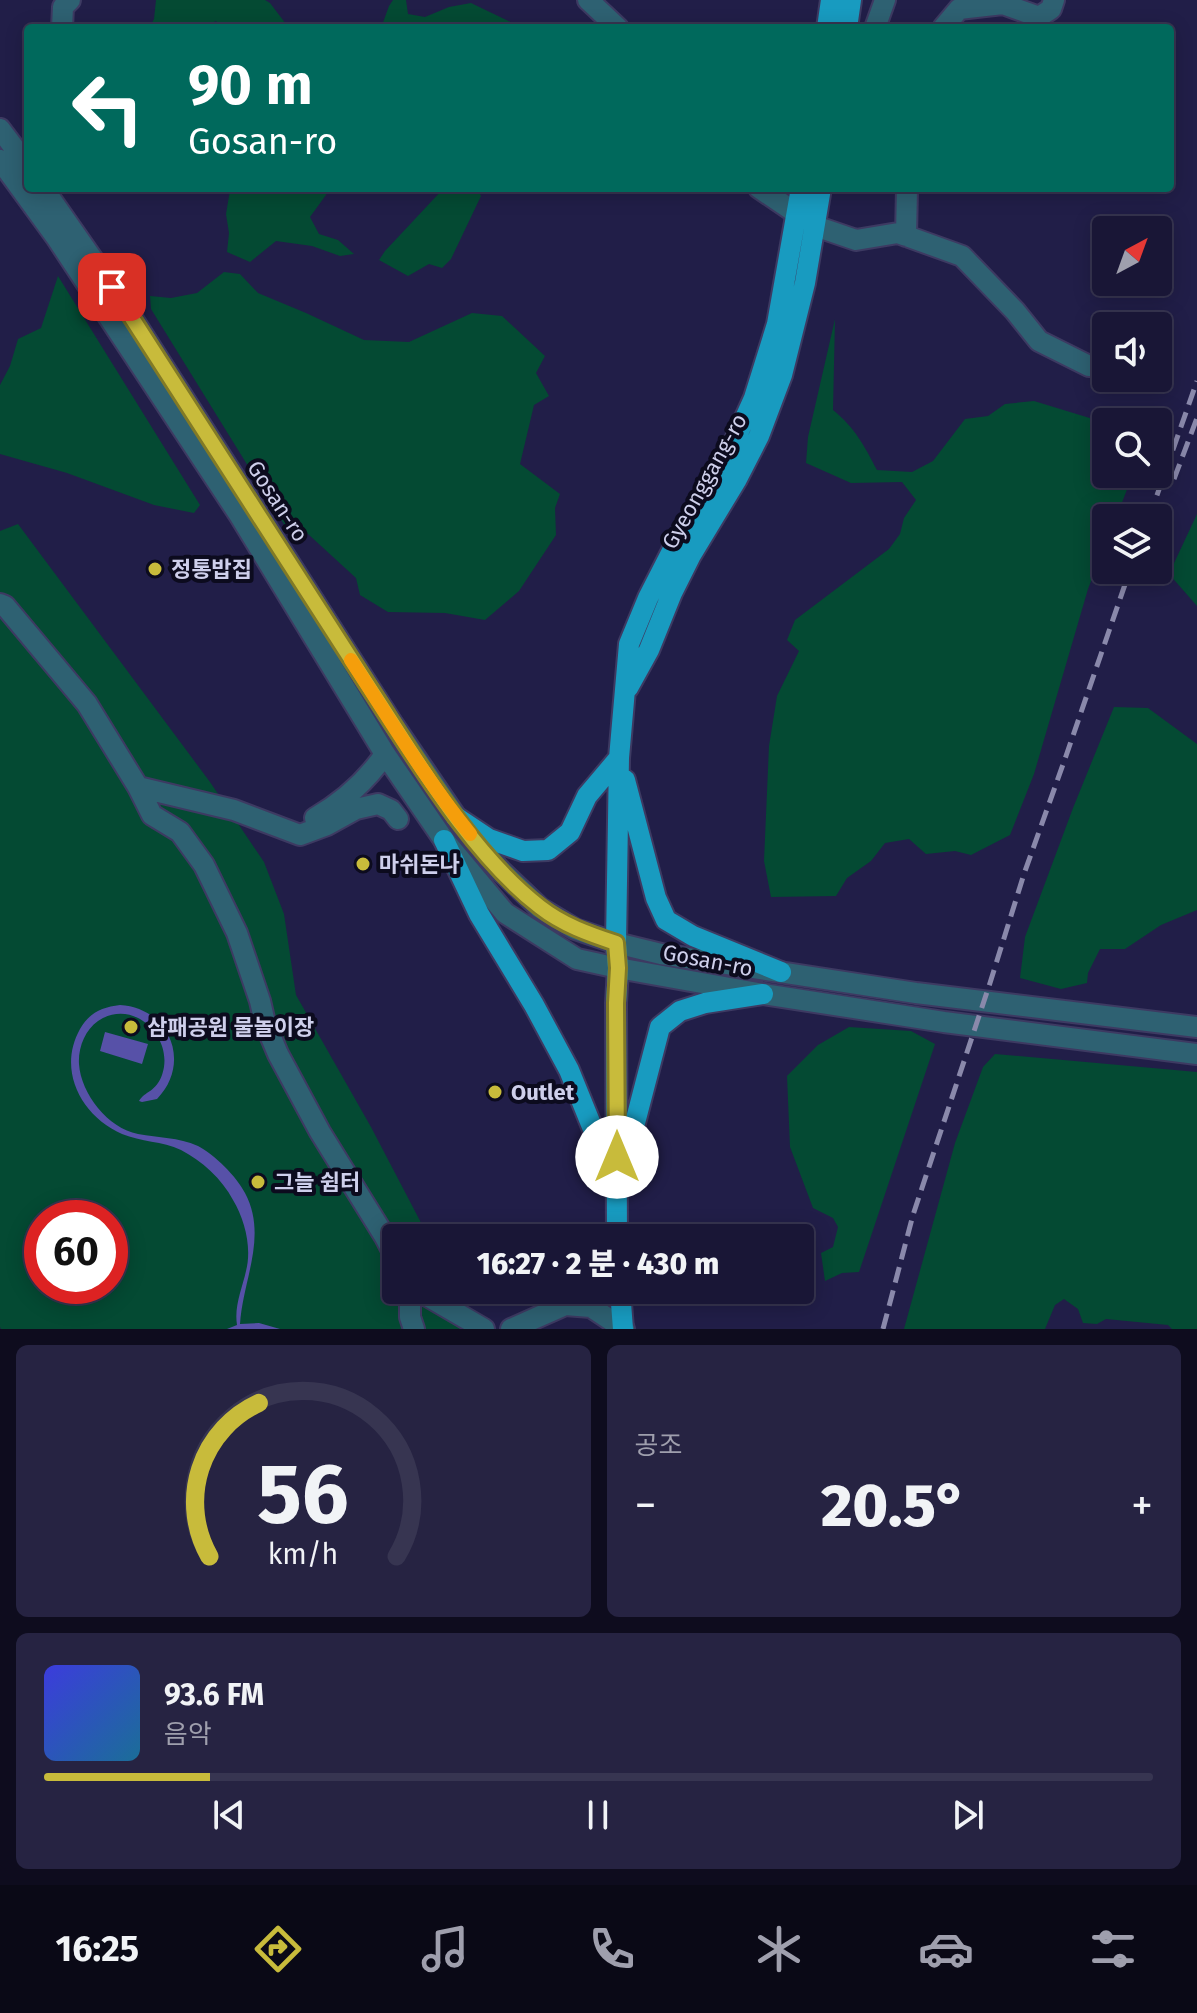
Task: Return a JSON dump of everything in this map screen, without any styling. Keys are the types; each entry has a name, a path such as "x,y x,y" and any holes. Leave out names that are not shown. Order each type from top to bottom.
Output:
{"main road":[{"path":"828,24 831,0"},
{"path":"848,24 851,0"},
{"name":"Gyeonggang-ro","path":"617,1224 616,943 619,758 624,695 649,650 691,555 759,436 782,375 805,283 806,220 802,192"},
{"name":"Gyeonggang-ro","path":"806,220 819,192"},
{"path":"456,817 489,839 523,851 548,850 570,832 587,796 619,758"},
{"path":"619,758 656,898 666,920 693,936 781,972"},
{"path":"444,840 479,914 569,1070 617,1188"},
{"path":"617,1188 660,1027 680,1011 705,1003 763,994"},
{"path":"621,1304 623,1329"}],"street":[{"path":"588,0 614,24"},
{"path":"876,24 885,0"},
{"path":"946,24 959,9 1004,2 1039,17 1051,9 1054,0"},
{"path":"62,2 62,24"},
{"name":"Gosan-ro","path":"0,129 19,157"},
{"name":"Gosan-ro","path":"35,192 56,237 240,516 385,754 444,840 505,913 577,959 618,968 944,1022 1197,1054"},
{"name":"Gosan-ro","path":"46,192 112,287 392,723 456,817 498,868 540,908 575,929 661,954 927,994 1197,1027"},
{"path":"765,192 806,220 856,240 898,233 962,256 1039,341 1089,366"},
{"path":"906,236 907,192"},
{"path":"0,604 5,606 87,704 152,815 180,832 204,865 237,933 278,1054 320,1132 382,1232"},
{"path":"234,810 255,810 295,823 316,818 370,776 385,754"},
{"path":"138,787 234,810 300,835 356,809 378,804 391,810 398,819"},
{"path":"410,1304 414,1329"},
{"path":"441,1304 484,1329"},
{"path":"511,1329 565,1305 591,1307 623,1329"}],"green space":[{"path":"156,0 265,0 286,24 218,24 216,21 210,24 151,24"},
{"path":"393,0 406,0 408,14 425,17 449,7 471,3 515,24 382,24"},
{"path":"230,192 328,192 310,217 319,234 338,240 354,254 340,256 312,246 276,241 250,262 227,252 229,233 226,214"},
{"path":"440,192 479,192 481,196 451,259 442,268 429,264 408,276 379,260"},
{"path":"224,272 240,274 258,293 364,340 409,342 472,313 502,316 545,356 536,373 549,396 534,405 520,464 560,494 555,508 556,535 519,591 485,620 445,613 388,612 360,595 356,578 308,534 290,534 151,309 150,296 171,298 197,293"},
{"path":"58,276 200,505 194,513 154,505 67,473 0,454 0,385 18,339 41,328"},
{"path":"835,319 833,410 858,437 877,470 912,472 933,461 965,419 988,416 1005,404 1034,401 1092,419 1092,488 1128,488 1121,504 1092,504 1092,579 1034,774 1010,835 971,855 955,851 926,854 909,839 885,843 871,861 847,878 836,896 771,897 764,861 769,746 777,696 799,651 787,640 795,620 889,549 916,500 902,482 851,483 806,463 808,437"},
{"path":"1197,514 1197,606 1172,577 1172,568"},
{"path":"18,524 210,782 264,862 284,914 296,995 422,1224 382,1224 382,1304 465,1304 475,1329 0,1327 0,531"},
{"path":"1114,707 1148,708 1197,744 1197,910 1161,925 1125,949 1100,949 1088,973 1087,983 1061,989 1020,978 1025,937"},
{"path":"849,1027 911,1031 935,1044 859,1272 842,1273 825,1281 821,1253 833,1247 838,1227 833,1218 813,1208 790,1147 787,1076 818,1045"},
{"path":"995,1054 1197,1072 1197,1329 1172,1329 1168,1325 1106,1319 1097,1324 1083,1323 1078,1309 1064,1299 1055,1305 1045,1329 904,1329 955,1143 983,1067"}],"shaded area":[{"path":"120,1005 137,1008 163,1027 174,1054 168,1085 157,1099 139,1101 157,1085 162,1075 163,1048 148,1025 125,1014 98,1021 86,1034 79,1058 85,1087 98,1108 116,1125 138,1134 176,1139 198,1146 218,1160 237,1180 252,1209 254,1225 252,1258 240,1324 259,1323 280,1329 227,1329 237,1325 237,1304 248,1262 248,1244 237,1208 217,1178 181,1150 129,1137 107,1126 85,1104 77,1090 71,1060 80,1029 97,1012"},
{"path":"105,1032 148,1044 142,1064 100,1051"}],"railway":[{"path":"1154,504 1197,381"},
{"path":"1174,479 1197,418"},
{"path":"883,1329 913,1215 1024,874 1125,584"}],"slow traffic":[{"path":"351,660 470,834"}],"place":[{"name":"정통밥집","path":"155,569"},
{"name":"마쉬돈나","path":"363,864"},
{"name":"삼패공원 물놀이장","path":"131,1027"},
{"name":"Outlet","path":"495,1092"},
{"name":"그늘 쉼터","path":"258,1182"}],"route":[{"path":"112,287 392,723 456,817 498,868 540,908 575,929 616,943 617,1157"}]}
